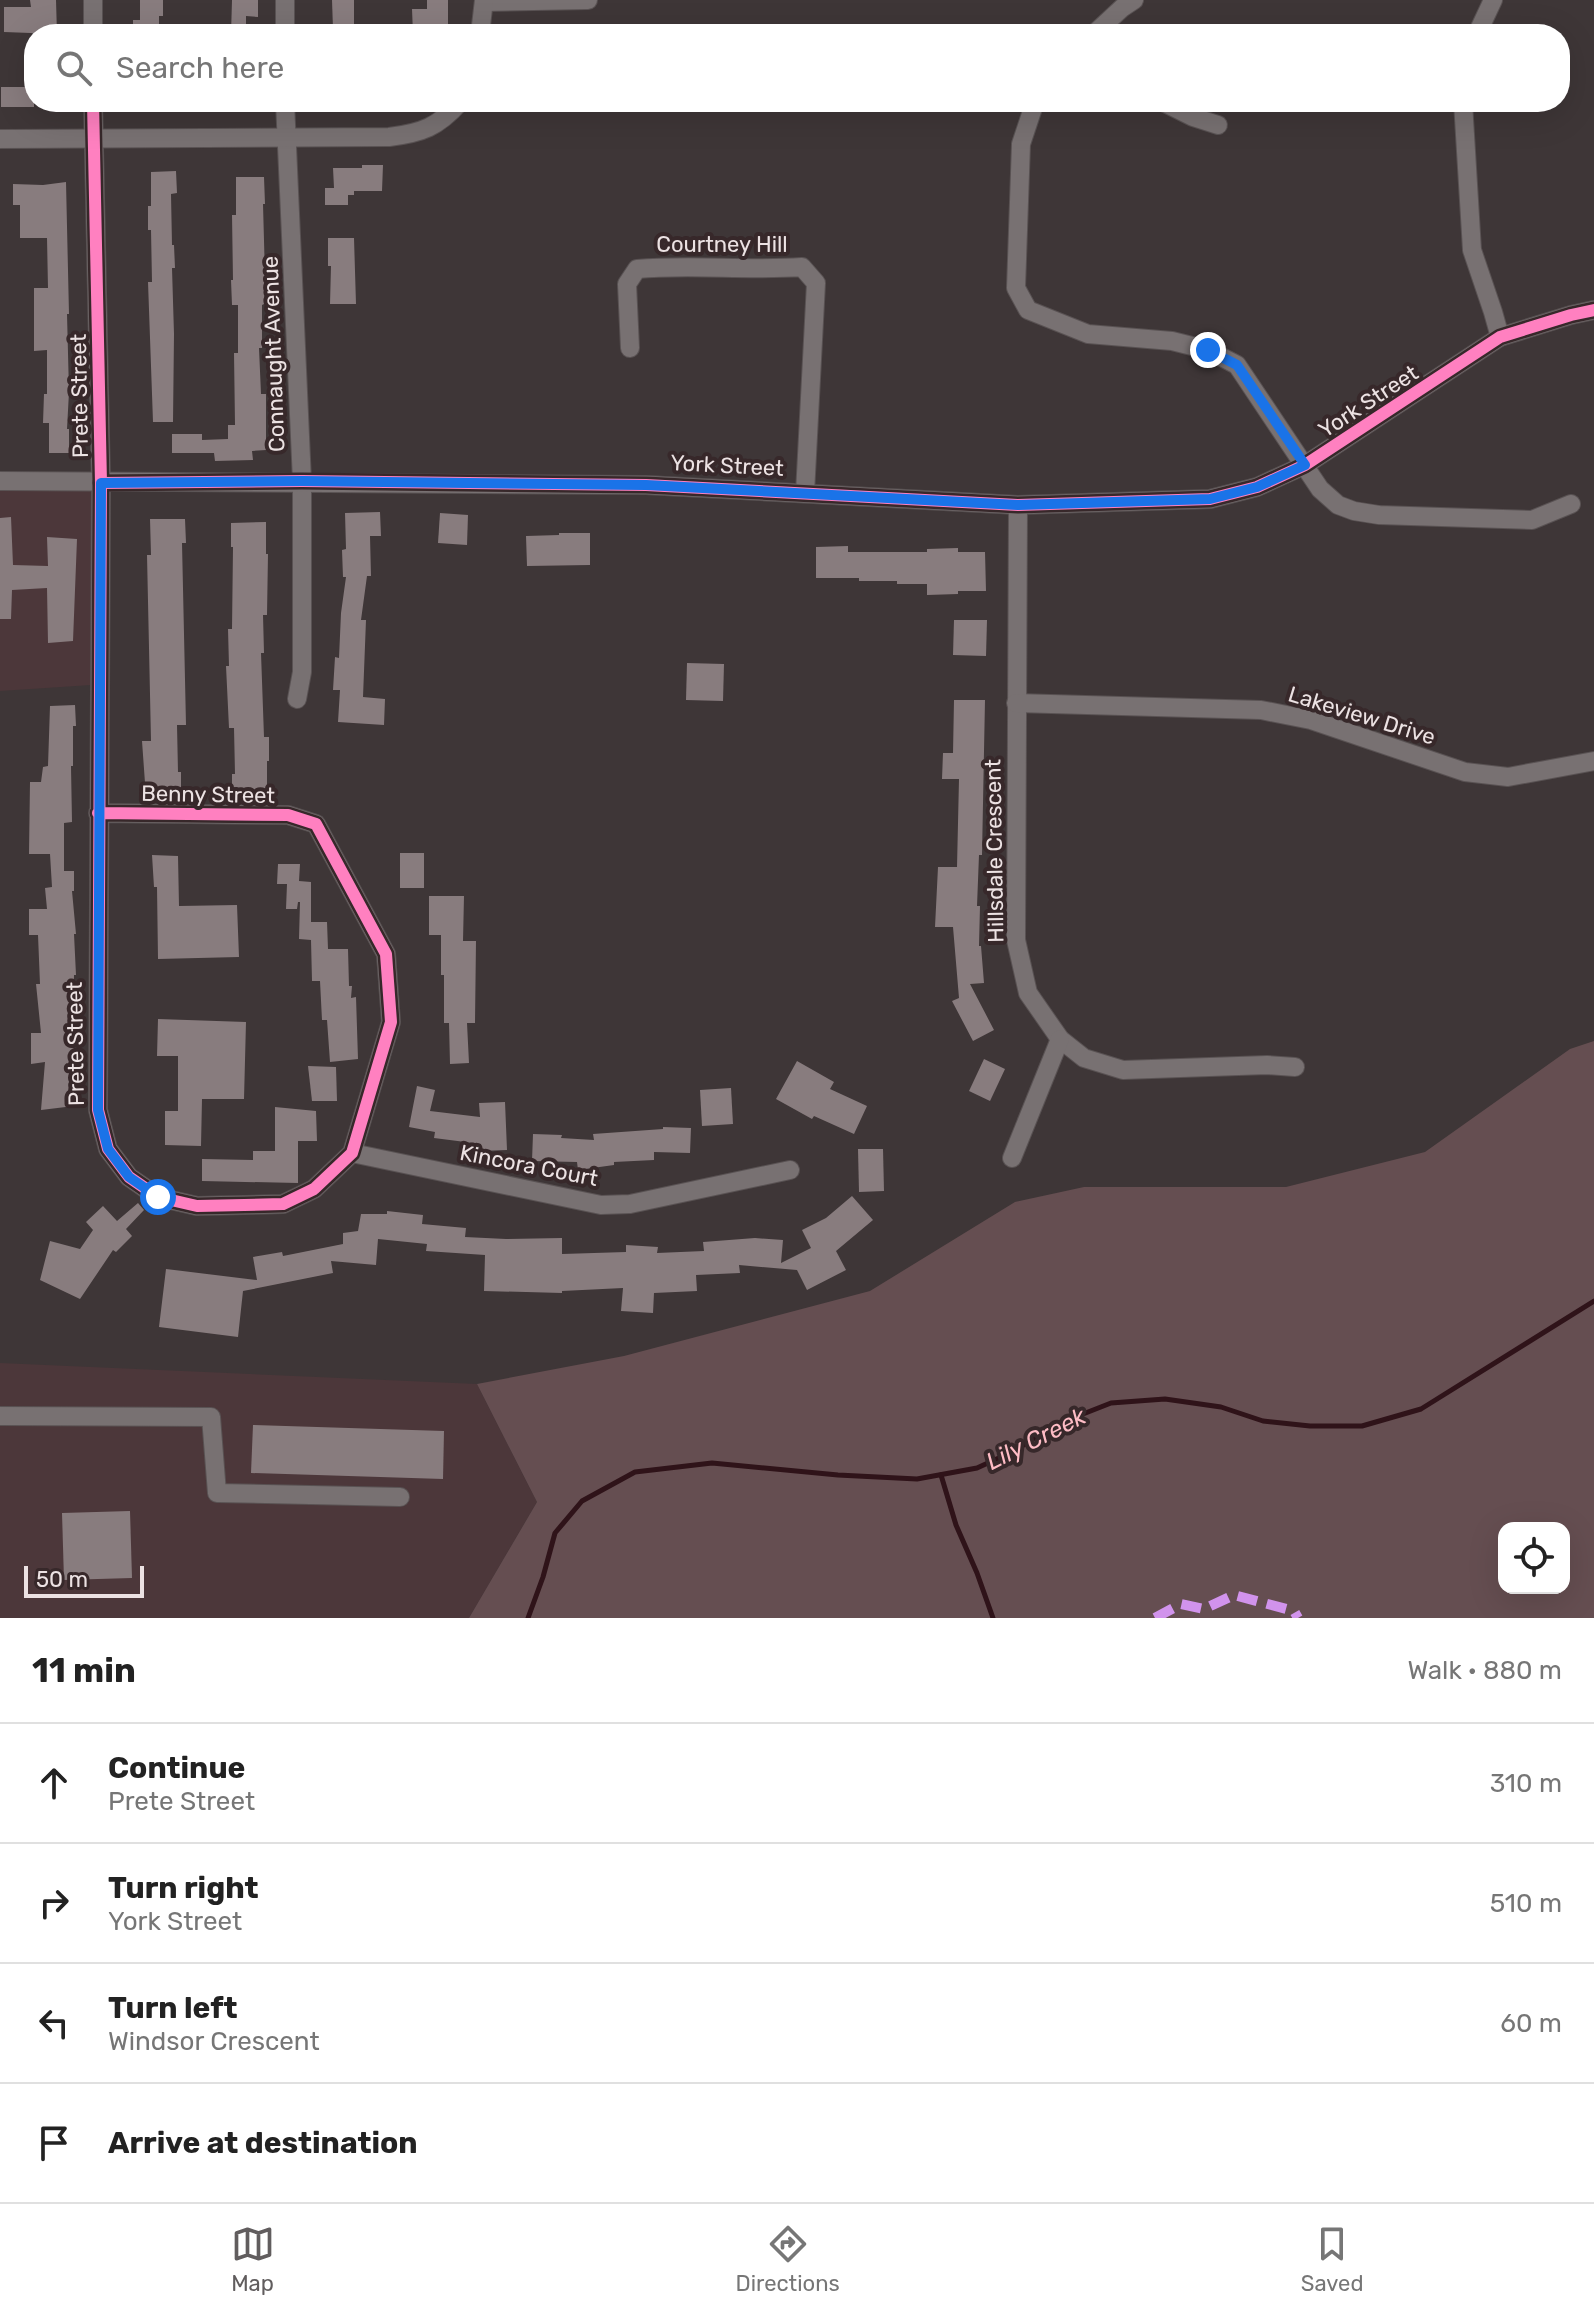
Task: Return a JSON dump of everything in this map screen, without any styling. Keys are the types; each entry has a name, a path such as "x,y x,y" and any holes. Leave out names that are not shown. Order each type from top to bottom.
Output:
{"street":[{"path":"93,0 93,24"},
{"path":"285,0 285,24"},
{"path":"481,24 484,1 588,0"},
{"path":"1105,24 1134,0"},
{"path":"1482,24 1493,0"},
{"name":"Prete Street","path":"93,112 101,483 98,1110 108,1149 129,1177 158,1197 197,1206 283,1204 314,1189 352,1153"},
{"name":"Connaught Avenue","path":"285,112 302,481 302,672 297,699"},
{"path":"0,139 389,137 423,131 450,112"},
{"path":"1032,112 1021,144 1016,288 1028,310 1088,334 1172,341 1208,350 1237,365 1320,489 1338,505 1354,511 1379,515 1532,520 1571,504"},
{"path":"1183,112 1218,125"},
{"path":"1464,112 1472,250 1500,337"},
{"name":"Courtney Hill","path":"630,348 627,284 637,269 802,267 816,283 805,493"},
{"name":"York Street","path":"0,481 646,485 1018,505 1210,499 1257,487 1305,465 1500,337 1594,310"},
{"name":"Hillsdale Crescent","path":"1018,505 1016,940 1028,993 1060,1039 1084,1058 1123,1070 1267,1065 1295,1067"},
{"name":"Lakeview Drive","path":"1016,703 1261,710 1311,720 1465,772 1508,777 1594,761"},
{"name":"Benny Street","path":"98,813 288,815 316,824 386,954 391,1022 352,1153"},
{"path":"1012,1158 1060,1039"},
{"name":"Kincora Court","path":"352,1153 601,1205 630,1204 790,1170"},
{"path":"0,1416 211,1417 217,1493 400,1497"}],"shaded area":[{"path":"0,481 91,482 91,685 0,691"},
{"path":"1594,1041 1594,1618 469,1618 537,1502 477,1384 624,1356 870,1291 1015,1202 1084,1187 1286,1187 1425,1152 1570,1049"},
{"path":"0,1363 477,1384 537,1502 469,1618 0,1618"}],"building":[{"path":"30,0 56,0 57,24 24,24 24,33 4,32 4,7 31,7"},
{"path":"140,0 163,0 163,16 159,16 159,24 133,24 133,20 140,20"},
{"path":"232,0 258,0 258,17 246,16 246,24 231,24"},
{"path":"332,0 354,0 354,24 333,24"},
{"path":"427,0 448,0 448,24 413,24 412,9 427,9"},
{"path":"1,87 24,87 24,107 1,107"},
{"path":"362,165 383,165 382,191 354,191 354,195 348,195 348,205 325,205 325,188 334,188 333,168 362,168"},
{"path":"176,171 177,193 171,194 175,268 172,268 173,422 153,422 148,282 152,282 151,230 148,230 151,172"},
{"path":"236,177 264,177 265,277 262,348 259,348 261,394 266,394 266,450 252,451 253,460 215,461 214,453 172,453 172,434 202,434 202,440 228,439 228,425 235,425 234,353 238,353 238,305 232,305 231,280"},
{"path":"66,182 69,453 49,453 49,423 43,423 44,394 47,394 47,350 34,351 34,288 48,288 47,238 20,238 20,205 13,205 13,184"},
{"path":"328,238 354,238 356,304 330,304"},
{"path":"380,512 381,536 370,536 371,576 367,576 361,620 366,620 363,697 385,699 384,725 338,722 340,690 333,690 346,577 343,577 342,550 346,549 345,513"},
{"path":"440,513 468,515 467,545 438,543"},
{"path":"11,517 13,565 48,566 47,537 77,539 73,641 48,643 47,588 12,590 11,619 0,619 0,518"},
{"path":"150,519 185,519 186,543 182,543 186,725 177,725 181,796 146,797 142,741 151,741 147,555 151,555"},
{"path":"266,522 267,615 263,615 264,653 261,653 264,737 269,737 267,797 232,798 234,728 229,728 226,666 229,666 228,629 232,629 231,523"},
{"path":"590,533 590,565 527,566 526,536"},
{"path":"848,546 848,552 927,552 927,549 958,548 958,552 985,552 986,591 927,595 927,584 816,578 816,547"},
{"path":"954,620 987,620 986,656 953,655"},
{"path":"687,663 724,664 723,701 686,700"},
{"path":"954,700 985,700 982,855 979,855 977,906 980,906 979,946 984,983 970,984 994,1030 973,1041 952,1001 959,998 953,927 935,927 938,867 957,867 959,779 942,779 943,753 953,753"},
{"path":"75,705 71,766 72,822 64,823 64,871 74,871 76,975 74,1060 71,1060 74,1106 41,1110 45,1062 31,1064 31,1033 41,1033 36,984 40,984 38,935 29,935 29,909 47,909 45,888 52,887 50,854 29,854 30,782 41,782 43,767 48,766 50,706"},
{"path":"400,853 424,853 424,888 400,888"},
{"path":"152,855 178,856 179,906 237,905 239,957 158,959 157,887 154,887"},
{"path":"278,864 300,864 299,881 311,882 311,922 327,922 328,949 348,949 351,998 356,997 358,1059 330,1062 327,1020 322,1020 320,981 312,981 311,940 299,939 300,902 297,909 286,909 287,884 277,884"},
{"path":"429,896 464,896 463,941 476,941 475,1023 467,1023 469,1063 450,1064 449,1023 444,1023 441,935 429,935"},
{"path":"158,1019 246,1022 244,1099 202,1099 201,1146 165,1145 165,1111 178,1111 178,1056 157,1056"},
{"path":"984,1059 1005,1069 990,1101 969,1091"},
{"path":"797,1061 834,1082 830,1089 867,1106 854,1134 814,1116 812,1119 776,1099"},
{"path":"308,1066 336,1067 337,1101 312,1101"},
{"path":"417,1086 435,1090 430,1111 480,1117 479,1103 505,1102 507,1150 481,1151 481,1144 434,1138 435,1132 409,1127"},
{"path":"731,1088 733,1124 702,1126 700,1090"},
{"path":"275,1107 316,1111 317,1141 298,1141 298,1183 202,1181 202,1159 253,1160 253,1151 275,1151"},
{"path":"663,1127 691,1128 690,1153 654,1152 654,1160 614,1162 614,1165 578,1170 577,1162 532,1161 533,1134 594,1140 593,1134"},
{"path":"858,1149 883,1149 884,1191 859,1192"},
{"path":"852,1196 873,1220 836,1251 846,1270 807,1290 797,1270 739,1265 740,1273 696,1275 697,1291 654,1293 653,1313 621,1311 623,1288 562,1293 484,1291 485,1255 426,1251 427,1244 378,1239 376,1265 331,1261 333,1273 243,1291 238,1337 159,1327 166,1269 257,1280 253,1257 282,1252 283,1256 343,1244 343,1233 358,1231 361,1214 387,1214 387,1211 423,1215 422,1224 466,1228 465,1237 562,1238 562,1254 626,1252 626,1245 658,1247 657,1253 704,1251 703,1242 755,1238 783,1240 781,1263 811,1248 802,1230 826,1218"},
{"path":"138,1203 144,1210 126,1229 132,1236 116,1252 113,1250 80,1299 40,1280 50,1241 80,1249 93,1230 86,1222 103,1206 117,1221"},
{"path":"253,1425 444,1431 443,1479 251,1473"},
{"path":"130,1511 132,1578 64,1580 62,1513"}],"waterway":[{"name":"Lily Creek","path":"528,1618 555,1533 582,1501 635,1472 712,1463 917,1479 977,1468 1014,1451 1055,1425 1111,1403 1165,1399 1221,1407 1263,1421 1310,1426 1362,1426 1421,1409 1594,1301"},
{"path":"941,1475 956,1525 993,1618"}],"marked path":[{"path":"1155,1618 1181,1604 1204,1609 1234,1595 1294,1611 1298,1618"}],"cycle path":[{"path":"93,112 101,483 99,813"},
{"path":"101,483 302,481 646,485 1018,505 1210,499 1257,487 1305,465 1500,337 1594,310"},
{"path":"99,813 288,815 316,824 386,954 391,1022 352,1153 314,1189 283,1204 197,1206 158,1197 129,1177 108,1149 98,1110 99,813"}],"route":[{"path":"158,1197 129,1177 108,1149 98,1110 101,483 302,481 646,485 1018,505 1210,499 1257,487 1305,465 1237,365 1208,350"}]}
